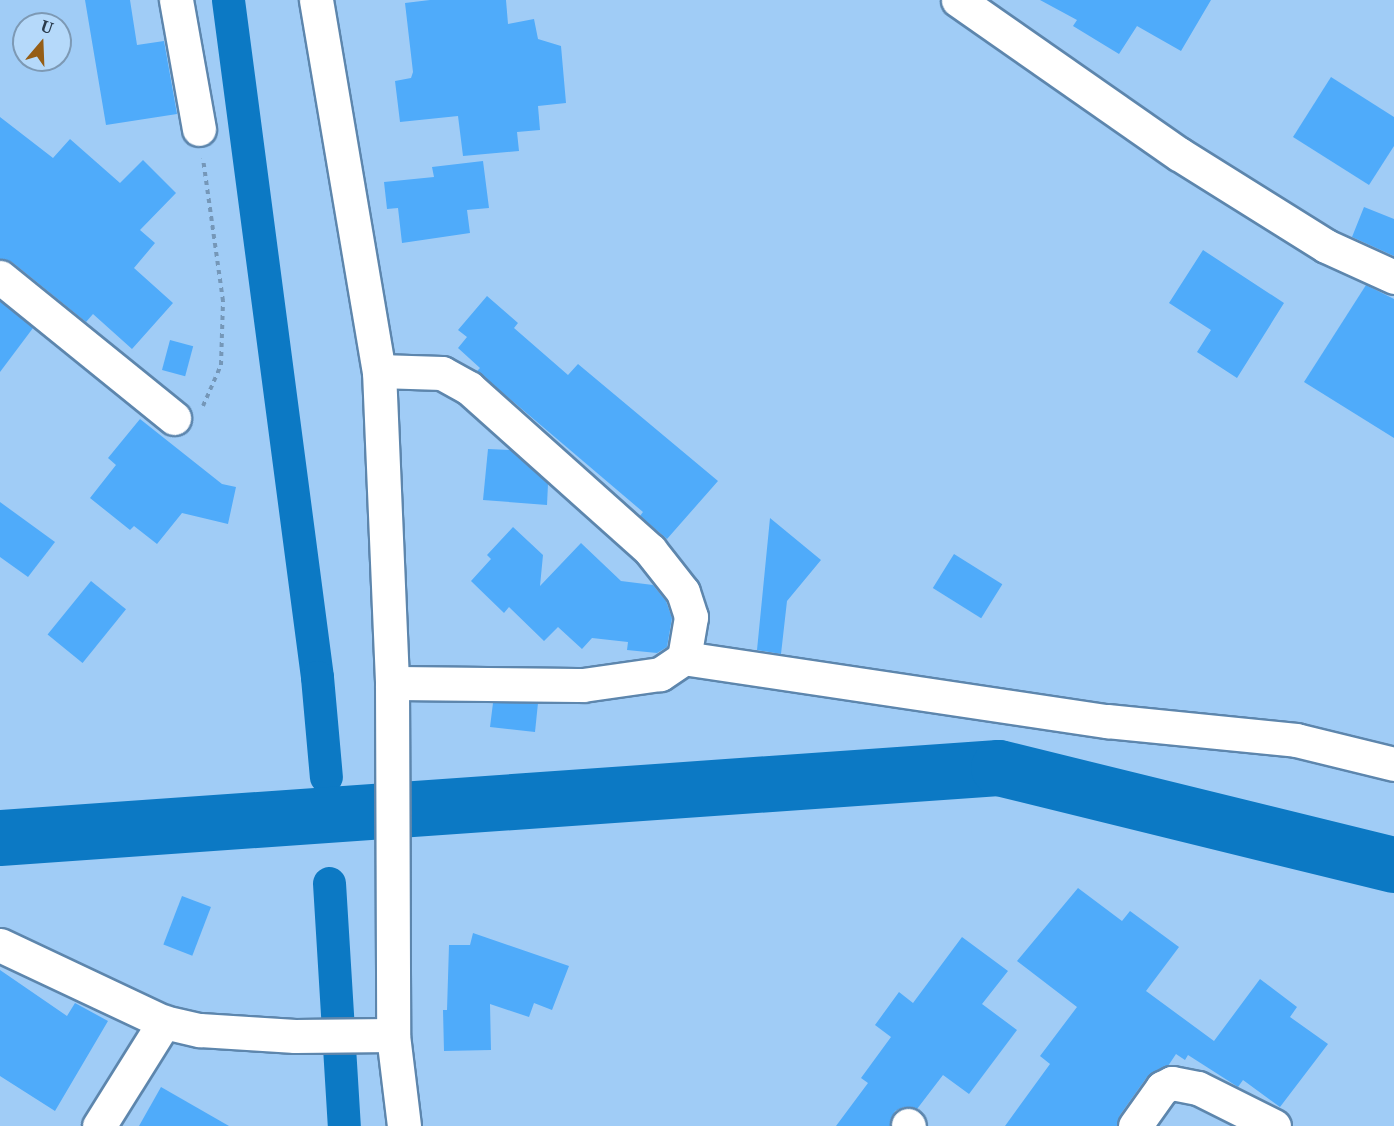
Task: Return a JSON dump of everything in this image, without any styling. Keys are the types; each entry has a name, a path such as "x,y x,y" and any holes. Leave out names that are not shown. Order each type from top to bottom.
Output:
{"street":[{"path":"176,0 199,129"},
{"path":"316,0 391,371 393,861 380,1035 404,1126"},
{"path":"958,0 1179,154 1326,246 1394,277"},
{"path":"0,277 174,418"},
{"path":"391,371 442,373 469,388 650,550 684,592 691,616 684,658 674,668 660,674 583,685 392,683"},
{"path":"684,658 1107,721 1296,740 1394,764"},
{"path":"0,945 164,1022 200,1030 295,1036 380,1035"},
{"path":"99,1126 164,1022"},
{"path":"1135,1126 1161,1088 1172,1083 1198,1088 1274,1126"}],"path":[{"path":"174,418 184,424 198,417 221,365 223,301 199,129"}],"building":[{"path":"85,0 130,0 137,45 164,41 177,114 106,125"},
{"path":"430,0 506,0 508,24 534,19 538,39 561,46 566,103 538,106 540,130 517,132 519,151 463,156 458,116 400,122 395,81 411,78 413,72 405,3"},
{"path":"1040,0 1211,0 1181,51 1137,26 1119,54 1073,26 1077,20"},
{"path":"1331,77 1394,117 1394,146 1369,185 1293,137"},
{"path":"0,117 53,158 70,139 120,183 143,160 176,193 140,230 155,243 134,268 173,303 132,349 93,314 86,322 12,262 0,259"},
{"path":"483,161 489,208 467,210 470,233 402,243 398,208 387,209 384,182 434,177 432,167"},
{"path":"1364,207 1394,219 1394,256 1352,237"},
{"path":"1203,250 1284,303 1237,378 1197,352 1211,330 1169,303"},
{"path":"1366,285 1394,299 1394,438 1304,382"},
{"path":"487,296 518,323 514,328 568,375 578,364 718,481 667,539 640,516 643,512 477,371 480,368 458,348 467,337 458,330"},
{"path":"0,301 33,328 0,372"},
{"path":"170,340 193,346 185,376 162,370"},
{"path":"140,419 222,484 236,487 228,524 182,513 157,544 134,526 130,530 90,498 116,465 108,458"},
{"path":"488,449 511,450 548,484 547,505 483,500"},
{"path":"0,502 55,542 28,577 0,557"},
{"path":"770,518 821,560 787,601 781,654 757,650"},
{"path":"513,527 543,555 540,586 581,543 621,581 653,585 666,601 672,618 667,647 657,653 627,650 628,642 592,638 582,649 558,627 544,641 509,607 504,613 471,581 491,559 487,555"},
{"path":"954,554 1002,584 981,618 933,588"},
{"path":"91,581 126,609 83,663 48,635"},
{"path":"493,703 538,703 535,732 490,727"},
{"path":"1078,888 1122,921 1130,911 1179,947 1146,991 1214,1041 1260,979 1297,1007 1290,1017 1328,1044 1280,1107 1243,1080 1238,1087 1188,1055 1185,1060 1176,1054 1168,1066 1147,1077 1120,1115 1117,1126 1005,1126 1050,1064 1040,1056 1077,1007 1017,961"},
{"path":"182,896 211,907 192,956 163,945"},
{"path":"473,933 569,966 552,1010 534,1003 529,1017 490,1004 491,1050 444,1051 443,1010 447,1010 449,945 470,945"},
{"path":"962,937 1008,971 982,1004 1017,1030 969,1094 943,1075 917,1109 904,1107 895,1111 890,1126 836,1126 868,1083 861,1078 891,1037 875,1025 899,992 913,1003"},
{"path":"0,970 67,1016 75,1003 108,1021 55,1111 0,1076"},
{"path":"161,1087 229,1126 139,1126"}],"waterway":[{"path":"228,0 317,677 326,777"},
{"path":"0,838 999,768 1394,865"},
{"path":"329,883 344,1126"}]}
